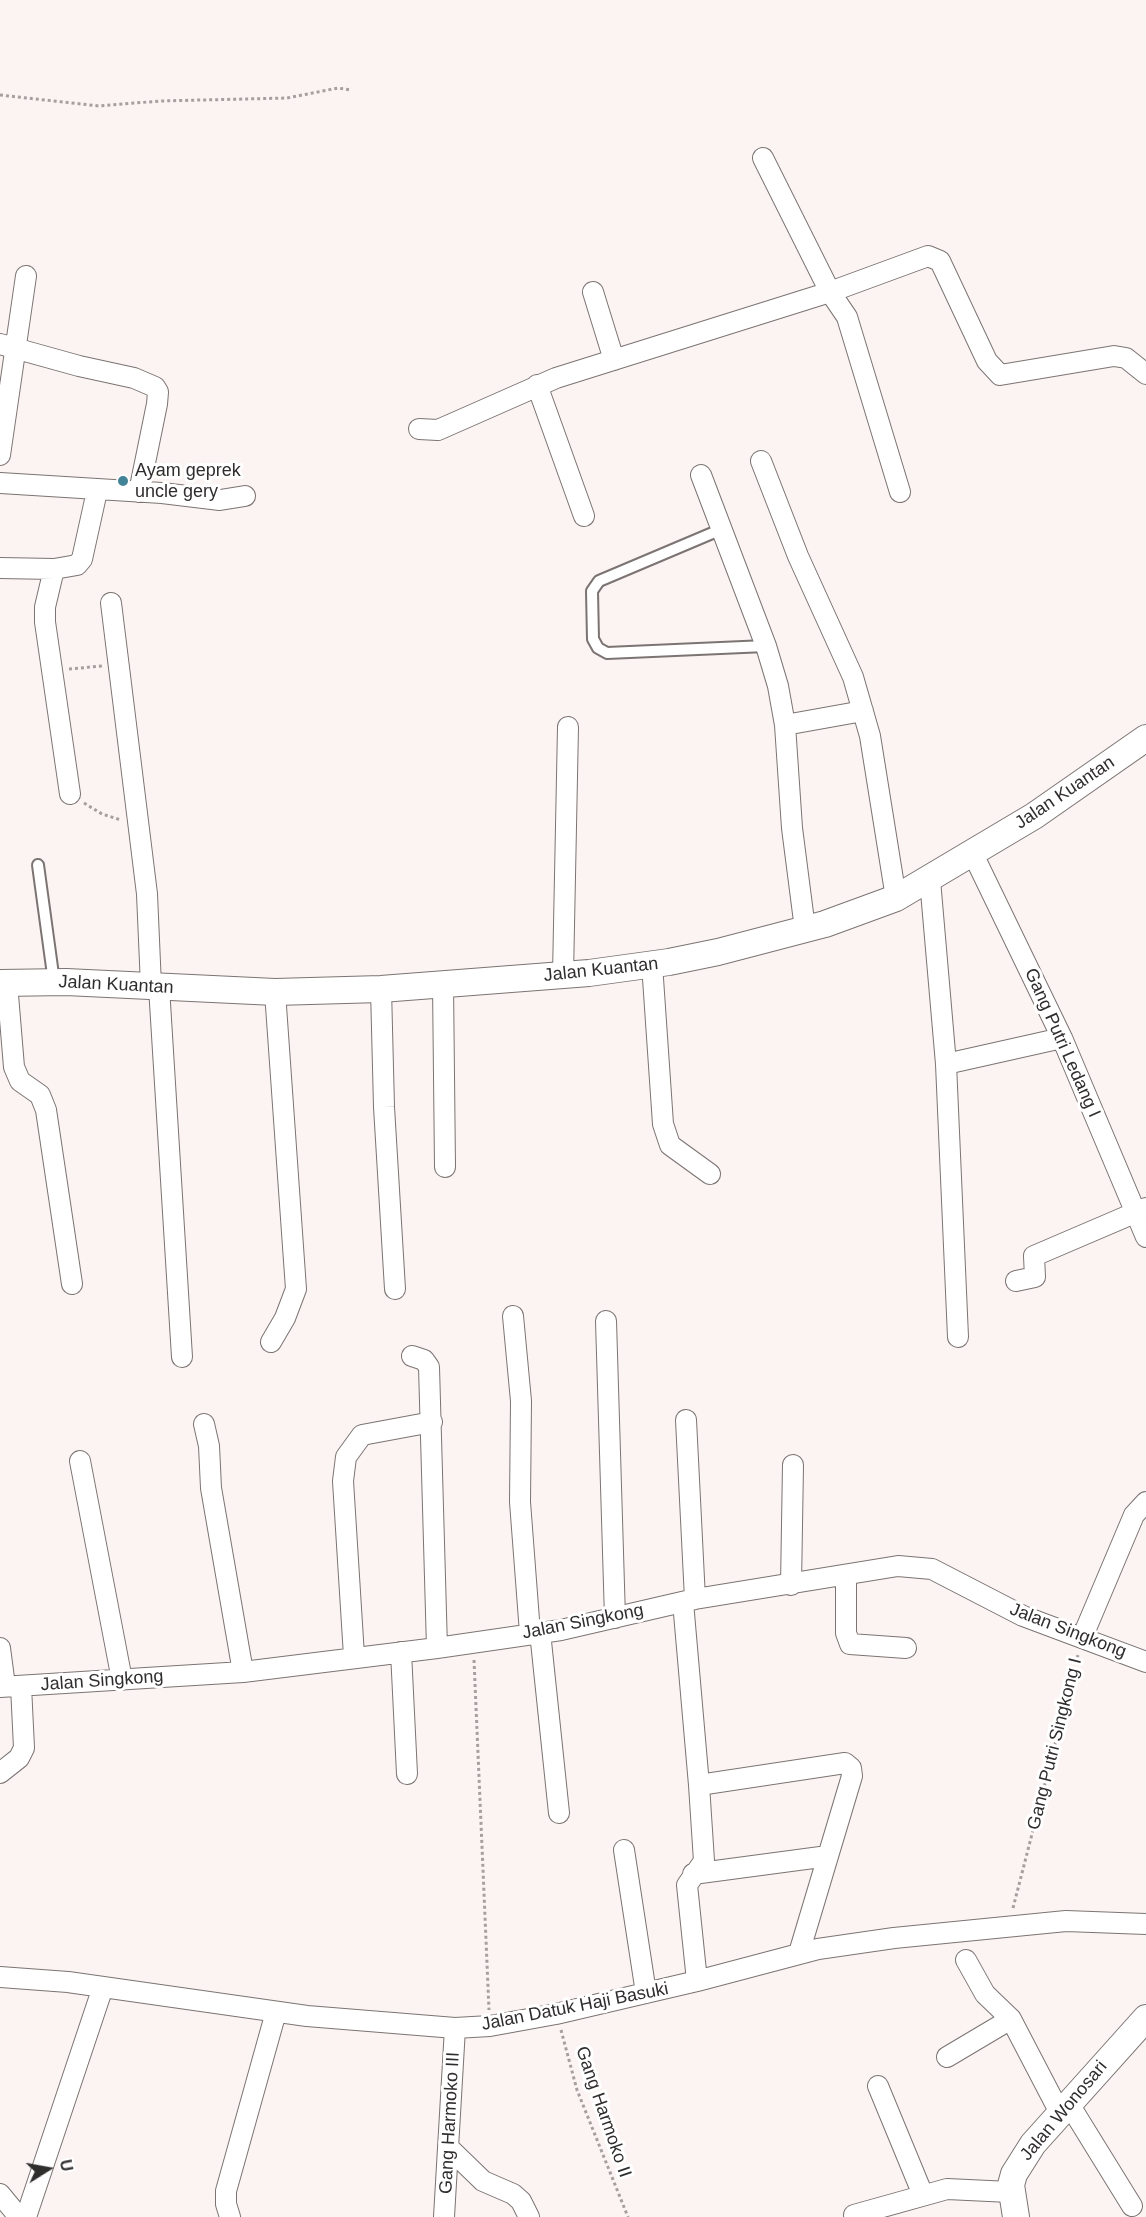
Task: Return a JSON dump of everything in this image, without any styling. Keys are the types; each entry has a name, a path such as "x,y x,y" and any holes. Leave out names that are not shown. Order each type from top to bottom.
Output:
{"street":[{"path":"763,158 830,292 842,307 852,332 900,492"},
{"path":"419,429 438,430 537,385 830,292 920,257 935,257 940,261 987,361 996,373 1009,376 1114,356 1126,358 1146,374"},
{"path":"0,455 7,347 26,276"},
{"path":"593,292 614,360"},
{"path":"7,347 134,378 157,389 157,404 139,492"},
{"path":"537,385 584,516"},
{"path":"761,461 798,556 853,677 870,736 896,898"},
{"path":"701,475 766,646 778,686 785,725 792,828 805,929"},
{"path":"0,483 220,500 245,496"},
{"path":"0,568 71,568 82,559 97,491"},
{"path":"54,569 44,615 70,794"},
{"path":"111,603 148,903 182,1357"},
{"path":"785,725 863,711"},
{"path":"563,975 568,727"},
{"name":"Jalan Kuantan","path":"3,982 54,982 275,992 381,989 563,975 652,964 718,952 868,910 896,898 930,880 972,852 1034,816 1146,738"},
{"name":"Gang Putri Ledang I","path":"972,852 1062,1038 1141,1210 1146,1236"},
{"path":"930,880 946,1064 958,1337"},
{"path":"652,964 663,1125 670,1145 710,1174"},
{"path":"3,982 15,1072 20,1081 40,1095 46,1110 72,1284"},
{"path":"443,984 445,1167"},
{"path":"381,989 384,1107 395,1289"},
{"path":"271,1342 285,1318 296,1289 275,992"},
{"path":"946,1064 1062,1038"},
{"path":"1016,1281 1035,1277 1034,1256 1141,1210"},
{"path":"513,1316 521,1401 520,1502 559,1813"},
{"path":"606,1321 615,1618"},
{"path":"412,1356 428,1362 432,1422 437,1648"},
{"path":"686,1420 689,1600 704,1861 693,1874 687,1891 697,1982"},
{"path":"354,1656 343,1481 346,1457 362,1435 432,1422"},
{"path":"204,1424 209,1452 211,1488 243,1672"},
{"path":"80,1461 122,1680"},
{"path":"791,1585 793,1465"},
{"name":"Gang Putri Singkong I","path":"1082,1638 1134,1515 1146,1502"},
{"name":"Jalan Singkong","path":"9,1686 243,1672 354,1656 437,1648 615,1618 689,1600 898,1566 921,1566 932,1569 1023,1616 1146,1662"},
{"path":"846,1575 846,1632 850,1644 906,1648"},
{"path":"0,1648 24,1748 19,1758 0,1773"},
{"path":"401,1652 407,1774"},
{"path":"699,1785 845,1763 851,1768 852,1776 799,1953"},
{"path":"624,1850 646,1994"},
{"path":"693,1874 828,1856"},
{"name":"Jalan Datuk Haji Basuki","path":"0,1977 103,1987 276,2012 455,2028 490,2026 556,2014 697,1982 799,1953 894,1938 1066,1921 1146,1924"},
{"path":"966,1960 985,1994 1011,2019 1064,2109 1132,2206"},
{"path":"26,2217 103,1987"},
{"path":"230,2217 226,2204 226,2191 276,2012"},
{"name":"Jalan Wonosari","path":"1010,2192 1014,2174 1033,2144 1146,2018"},
{"path":"947,2057 1011,2019"},
{"name":"Gang Harmoko III","path":"444,2217 450,2149 455,2028"},
{"path":"878,2086 923,2195"},
{"path":"450,2149 483,2181 513,2194 529,2217"},
{"path":"854,2215 947,2189 1010,2192 1016,2217"},
{"path":"2,2204 19,2217"}],"lane":[{"path":"722,529 599,581 592,591 593,639 598,648 607,653 766,646"},
{"path":"39,865 54,982"}],"path":[{"path":"0,96 92,106 287,98 338,88 350,90"},
{"path":"53,670 118,664"},
{"path":"70,794 102,814 117,820 138,821"},
{"name":"Gang Putri Singkong I","path":"1009,1927 1082,1638"},
{"path":"472,1643 490,2026"},
{"name":"Gang Harmoko II","path":"556,2014 578,2090 628,2217"}],"place":[{"name":"Ayam geprek uncle gery","path":"123,481"}]}
